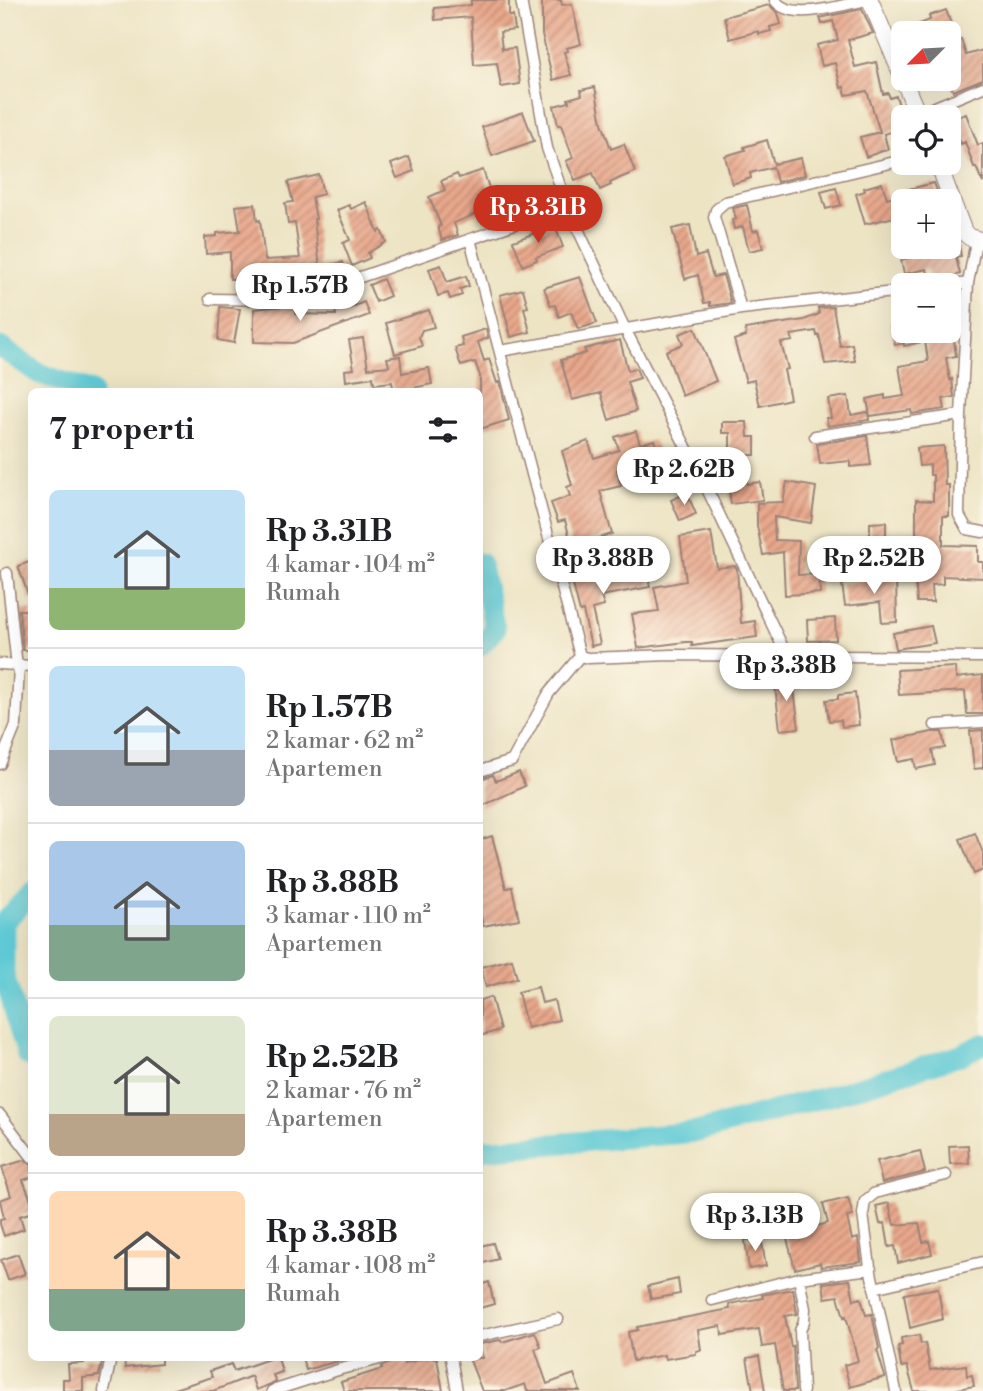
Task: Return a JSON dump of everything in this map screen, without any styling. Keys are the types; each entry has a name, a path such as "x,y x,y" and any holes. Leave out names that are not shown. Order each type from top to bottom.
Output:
{"main road":[{"path":"869,0 891,51"},
{"path":"942,175 962,228 969,237 980,241"}],"street":[{"path":"521,0 547,148 566,206 787,656"},
{"path":"775,0 786,10 800,12 869,0"},
{"path":"943,105 983,87"},
{"path":"741,309 714,217 719,206 725,202 800,183 891,163"},
{"path":"210,299 274,300 305,296 566,206"},
{"path":"470,239 580,656 983,657"},
{"path":"980,241 968,283 958,515 967,528 983,532"},
{"path":"961,284 968,283"},
{"path":"500,351 741,309 891,292"},
{"path":"815,436 961,415"},
{"path":"0,764 16,725 18,667 7,573"},
{"path":"483,770 512,761 549,693 580,656"},
{"path":"0,664 28,666"},
{"path":"934,725 983,722"},
{"path":"0,1115 28,1152"},
{"path":"896,1391 874,1288 863,1214 865,1201 875,1193 946,1175"},
{"path":"874,1288 983,1262"},
{"path":"712,1300 799,1278 871,1269"},
{"path":"799,1278 805,1309 800,1331 803,1391"},
{"path":"483,1335 558,1319"},
{"path":"104,1391 110,1361"},
{"path":"272,1391 339,1363 357,1361"},
{"path":"452,1361 457,1391"}],"building":[{"path":"471,0 509,0 509,16 513,16 515,30 500,32 502,49 515,48 520,84 501,87 497,63 474,65 471,17 435,20 434,8 471,5"},
{"path":"542,0 561,0 562,5 572,4 581,44 567,48 568,51 564,52 571,75 553,80 542,34"},
{"path":"769,5 778,13 781,24 770,27 771,31 759,34 759,31 730,39 724,17"},
{"path":"862,9 873,33 848,40 855,67 876,62 883,94 888,93 890,98 896,96 899,105 891,105 891,132 884,134 888,149 866,157 860,137 880,132 867,91 846,95 844,87 841,88 835,63 822,66 817,45 838,40 833,21 822,24 820,18"},
{"path":"946,10 950,21 927,21 930,20 929,16"},
{"path":"961,39 966,55 983,50 983,79 961,88"},
{"path":"595,87 602,123 611,149 624,144 635,172 600,190 593,173 575,180 566,161 573,158 561,125 558,125 554,106 582,95 581,90"},
{"path":"523,112 534,141 492,156 482,127"},
{"path":"966,114 978,145 983,143 983,183 965,142 961,144 961,116"},
{"path":"767,140 774,164 801,158 805,175 777,182 773,167 750,173 751,178 732,184 725,156"},
{"path":"409,157 414,171 397,178 391,164"},
{"path":"483,170 491,194 495,193 501,209 482,216 480,212 454,223 458,235 442,240 438,227 441,226 429,197 445,190 441,181 457,174 459,178"},
{"path":"319,175 323,194 312,197 320,268 343,262 346,274 313,285 299,286 299,289 266,292 266,284 255,284 255,271 247,270 246,279 230,279 230,252 206,254 205,237 240,231 236,206 255,204 257,221 260,220 265,260 300,258 295,223 288,224 285,203 293,202 288,182"},
{"path":"882,183 887,198 891,197 891,218 865,224 856,194 865,191 864,188"},
{"path":"934,183 936,189 909,189"},
{"path":"836,188 841,205 826,209 821,192"},
{"path":"366,202 378,232 381,230 386,242 368,253 370,258 352,266 343,243 350,240 337,210 349,205 351,209"},
{"path":"747,205 753,231 758,230 763,248 749,251 743,227 734,229 732,220 736,219 733,208"},
{"path":"690,225 696,257 706,254 713,277 723,275 731,303 710,306 710,302 704,303 698,275 685,279 672,229"},
{"path":"555,226 563,247 536,257 537,260 523,266 513,241"},
{"path":"956,259 960,273 928,273 927,269 904,273 901,260"},
{"path":"441,265 447,282 466,276 469,286 460,289 462,295 450,299 448,293 438,296 429,269"},
{"path":"580,277 597,323 578,329 571,312 559,317 544,288"},
{"path":"383,279 390,296 376,302 369,285"},
{"path":"523,289 530,332 511,337 500,295"},
{"path":"348,302 350,308 364,302 369,315 293,343 254,342 254,309 295,305 295,314 336,315 334,306"},
{"path":"220,307 240,309 234,343 218,340"},
{"path":"833,307 840,346 852,344 855,361 825,364 816,331 791,335 793,341 781,343 788,369 784,370 790,399 760,406 754,380 746,382 734,340 746,336 745,329 804,320 819,314 818,308"},
{"path":"429,310 434,327 422,330 419,337 422,346 395,354 386,323"},
{"path":"695,328 716,381 682,396 666,351 683,344 679,334"},
{"path":"486,329 488,338 478,342 484,361 489,359 497,383 500,382 509,420 483,428 483,388 480,388 480,376 475,362 461,366 455,348 463,346 461,337"},
{"path":"363,338 368,368 389,366 387,358 400,356 402,373 429,368 432,384 393,388 392,382 374,384 373,377 346,381 345,370 354,369 349,340"},
{"path":"620,340 628,371 636,368 640,378 627,382 636,411 609,420 601,393 572,400 561,360 586,353 584,349"},
{"path":"925,343 954,343 956,356 946,358 954,397 943,399 945,409 912,414 911,410 870,416 867,399 885,395 885,399 904,396 899,366 928,361"},
{"path":"848,396 851,415 868,412 869,420 828,426 826,418 831,418 828,399"},
{"path":"722,422 747,422 748,437 755,437 755,455 742,455 747,484 760,482 763,500 731,504 728,483 722,484 720,468 730,467 730,433 722,433"},
{"path":"636,431 640,444 654,440 659,455 617,470 621,486 600,491 612,534 572,546 565,520 558,522 551,503 570,496 567,487 572,485 562,451 588,441 594,458 619,450 615,437"},
{"path":"867,436 871,465 850,467 850,461 820,464 817,444"},
{"path":"944,446 945,485 949,485 949,516 943,516 943,545 978,546 978,562 983,562 983,578 943,576 943,584 932,585 933,602 917,602 912,543 916,543 916,500 933,501 933,475 930,475 930,465 919,466 917,448"},
{"path":"787,482 816,487 811,523 774,517 775,540 799,541 798,575 819,574 820,593 785,595 783,552 763,555 757,526 757,503 783,502"},
{"path":"687,493 696,514 680,521 671,500"},
{"path":"886,522 886,539 870,539 870,523"},
{"path":"711,532 717,568 735,566 737,569 741,623 755,621 757,637 692,646 692,642 686,642 638,648 632,614 659,611 654,587 686,581 680,537"},
{"path":"28,562 28,594 18,566"},
{"path":"647,572 650,587 601,596 604,606 592,609 600,644 591,646 583,611 580,612 572,581 595,575 598,584"},
{"path":"896,578 897,622 882,623 880,602 845,606 842,584"},
{"path":"19,610 28,610 28,650 23,650"},
{"path":"835,618 836,640 808,641 807,620"},
{"path":"931,626 935,643 896,649 893,633"},
{"path":"955,667 956,678 983,675 983,714 967,714 965,691 899,695 897,670"},
{"path":"792,675 799,728 780,730 774,677"},
{"path":"855,693 859,725 842,727 841,720 829,721 826,700"},
{"path":"983,730 983,768 974,769 970,731"},
{"path":"942,732 945,748 932,750 935,765 916,769 914,759 898,762 893,740"},
{"path":"519,772 525,786 483,806 483,778 493,775 496,781"},
{"path":"975,833 983,853 983,870 974,874 960,839"},
{"path":"492,836 506,888 512,887 519,919 483,926 483,839"},
{"path":"512,959 517,978 486,987 483,966"},
{"path":"538,987 542,1003 554,1000 559,1020 527,1028 518,992"},
{"path":"491,997 500,1030 483,1035 483,999"},
{"path":"968,1145 969,1163 950,1164 949,1146"},
{"path":"920,1151 925,1172 882,1183 877,1161"},
{"path":"25,1160 28,1162 28,1178 23,1180 28,1192 28,1213 20,1216 24,1229 4,1236 0,1224 0,1219 4,1218 0,1200 11,1196 2,1167"},
{"path":"848,1198 853,1216 847,1217 852,1240 858,1238 861,1262 821,1267 820,1263 795,1269 786,1235 828,1223 823,1204"},
{"path":"889,1203 894,1225 919,1223 923,1242 929,1241 932,1254 898,1263 895,1246 889,1247 885,1223 880,1224 876,1206"},
{"path":"761,1238 766,1266 749,1269 745,1240"},
{"path":"493,1243 498,1259 483,1263 483,1245"},
{"path":"18,1254 25,1274 8,1280 1,1260"},
{"path":"678,1279 680,1294 651,1299 648,1286"},
{"path":"850,1280 854,1300 861,1298 866,1315 872,1314 879,1349 877,1350 885,1377 850,1387 844,1365 858,1361 838,1296 825,1298 823,1283"},
{"path":"489,1282 494,1304 483,1307 483,1284"},
{"path":"938,1288 943,1319 910,1328 904,1294"},
{"path":"793,1289 797,1314 785,1316 791,1347 793,1346 795,1391 783,1391 775,1345 762,1347 759,1329 722,1335 721,1326 698,1330 701,1350 696,1351 696,1354 665,1359 664,1355 633,1361 628,1332 638,1330 637,1327 730,1309 729,1304"},
{"path":"535,1332 541,1347 535,1349 547,1384 574,1374 580,1391 527,1391 525,1384 505,1391 482,1391 470,1361 483,1361 483,1343 500,1340 502,1342"},
{"path":"919,1335 921,1344 925,1343 930,1370 966,1365 967,1376 972,1375 974,1386 957,1391 914,1391 907,1366 901,1367 898,1346 902,1345 901,1338"},
{"path":"759,1356 765,1391 753,1391 747,1358"},
{"path":"102,1361 99,1376 83,1378 83,1391 63,1391 63,1379 69,1379 68,1364"},
{"path":"124,1361 161,1361 161,1364 125,1368"},
{"path":"263,1361 279,1361 282,1372 273,1375 276,1382 256,1390 251,1376 213,1391 174,1391 212,1377 210,1371 231,1364 234,1371"},
{"path":"303,1361 338,1361 306,1370"},
{"path":"403,1361 404,1364 438,1361 443,1391 344,1391 341,1382 382,1369 381,1367 391,1362"}],"waterway":[{"path":"0,347 38,373 80,388"},
{"path":"483,576 495,629 483,643"},
{"path":"28,897 4,922 4,974 28,1055"},
{"path":"483,1150 697,1132 840,1093 961,1055 983,1044"}]}
